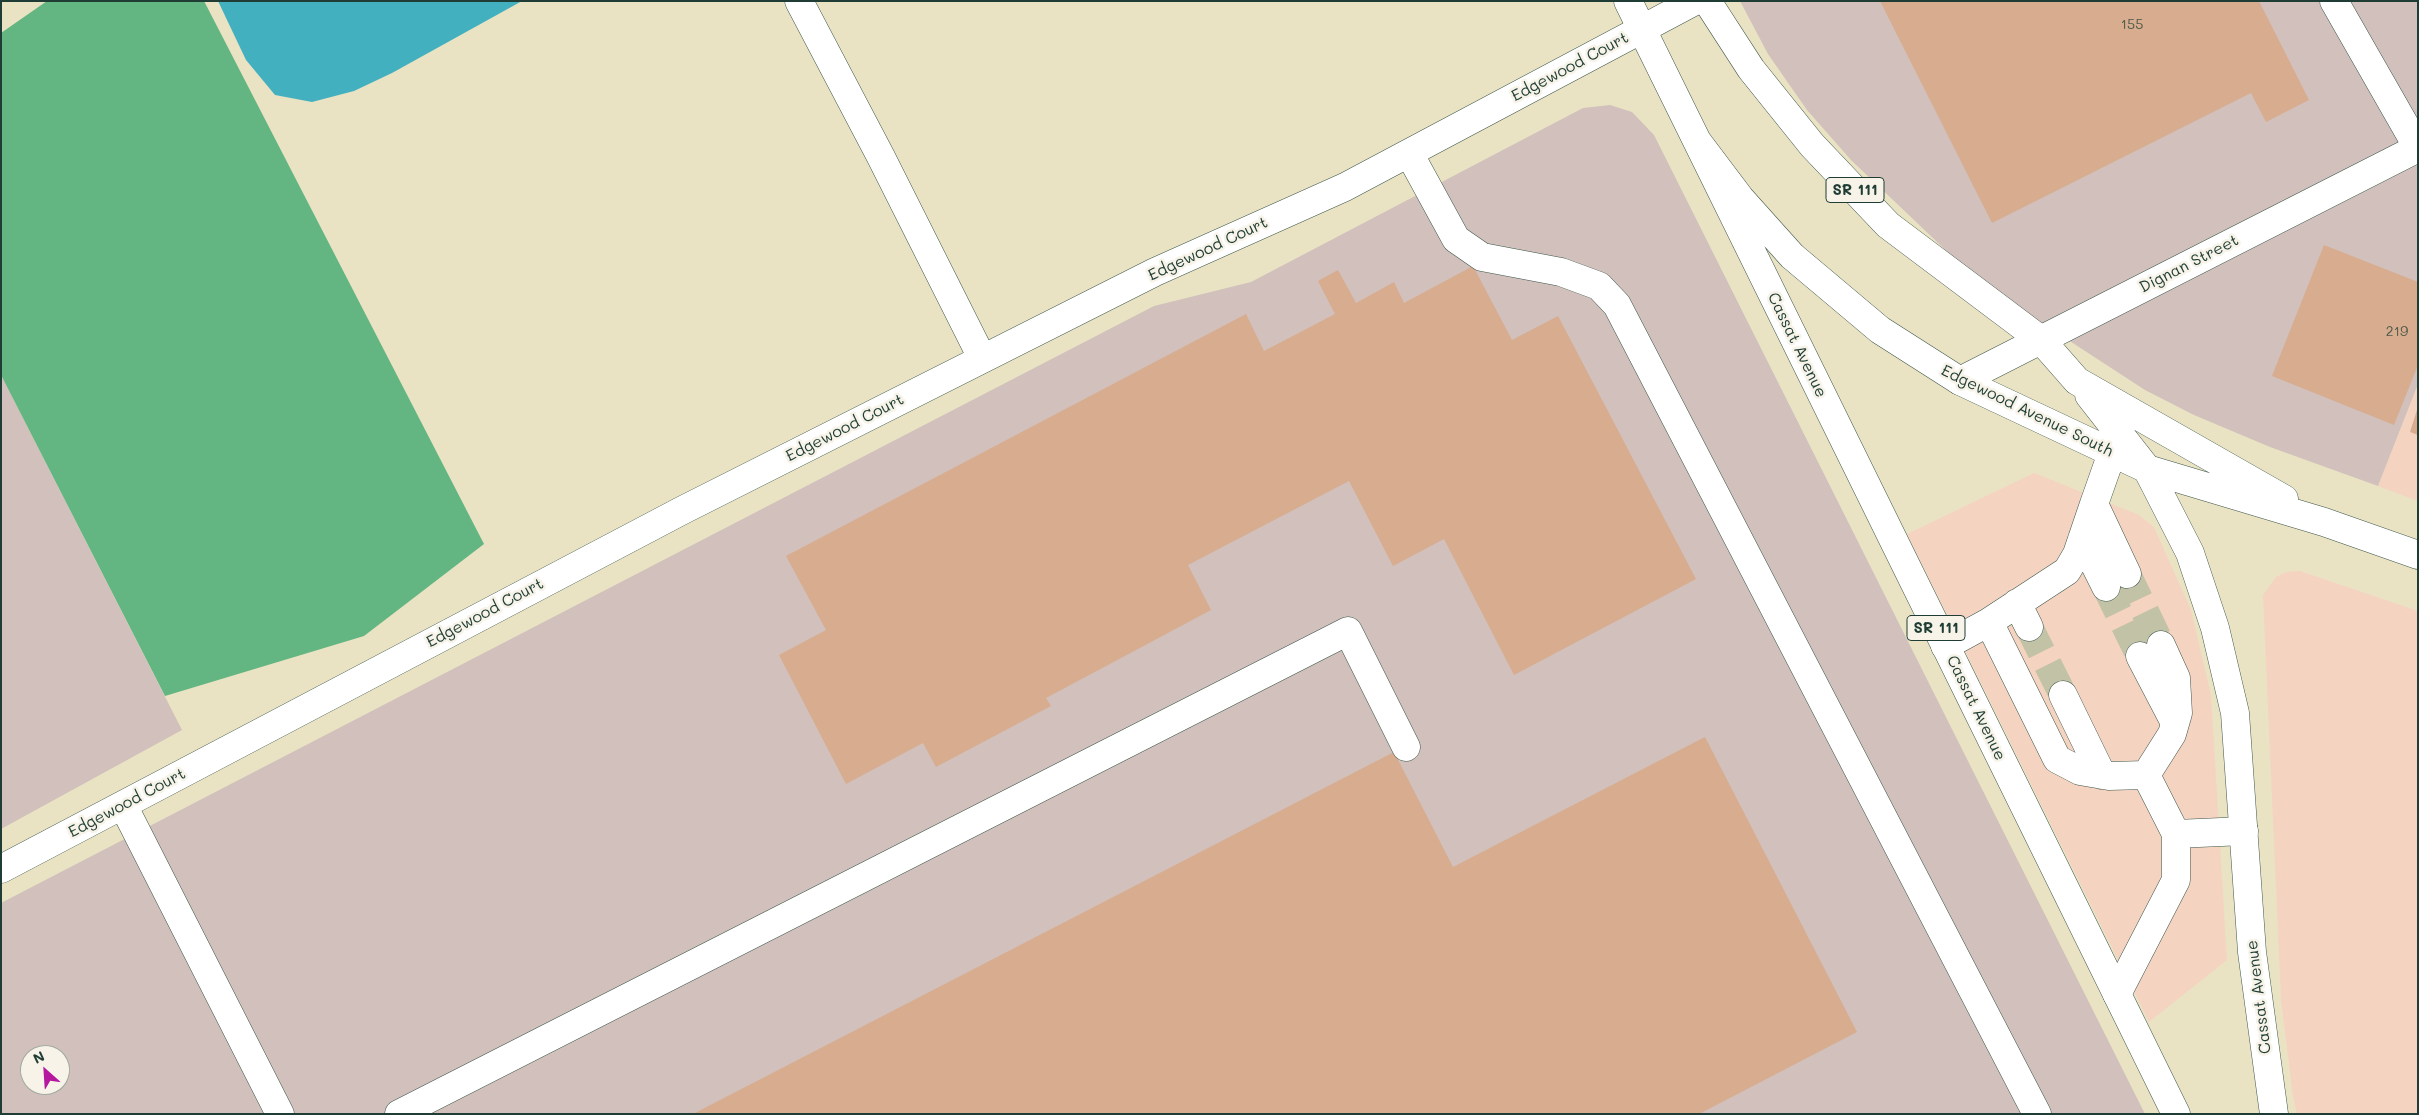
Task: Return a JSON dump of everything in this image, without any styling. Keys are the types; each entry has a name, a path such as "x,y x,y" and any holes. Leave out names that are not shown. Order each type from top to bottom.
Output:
{"main road":[{"path":"799,1 881,157 982,358"},
{"name":"Edgewood Avenue South","path":"1628,1 1697,141 1740,198 1792,256 1880,330 1960,382 2147,469 2324,522 2418,555"},
{"name":"Edgewood Court","path":"1,869 683,510 1155,272 1345,187 1695,1"},
{"name":"Edgewood Avenue South","path":"1707,1 1751,69 1806,138 1888,225 2041,340 2077,381 2324,522"},
{"path":"2334,1 2418,148"},
{"name":"Cassat Avenue","path":"1697,141 2176,1114"},
{"name":"Dignan Street","path":"1960,382 2418,148"},
{"path":"1409,153 1456,239 1482,257 1561,272 1599,286 1617,305 2037,1114"},
{"name":"Cassat Avenue","path":"2077,381 2115,426 2147,469 2190,553 2215,628 2235,713 2252,952 2274,1114"},
{"path":"1945,646 1990,622 2023,615 2067,570 2077,554 2112,453"},
{"path":"2082,539 2117,580 2094,504"},
{"path":"1990,622 2057,759 2080,771 2102,775 2146,775"},
{"path":"400,1114 1348,631 1406,747"},
{"path":"2146,775 2172,734 2178,713 2176,678 2150,650"},
{"path":"2063,695 2102,775"},
{"path":"2117,994 2176,880 2176,834 2146,775"},
{"path":"123,805 280,1114"},
{"path":"2176,834 2244,830"}],"shaded area":[{"path":"1740,1 2418,1 2418,384 2378,486 2270,447 2194,415 2145,390 2019,308 1955,259 1851,160 1807,110 1768,54"},
{"path":"1610,105 1632,112 1654,135 2145,1114 1,1114 1,903 1154,306 1251,282 1583,108"},
{"path":"1,375 182,730 1,829"},
{"path":"2418,384 2418,501 2378,486"},
{"path":"2034,473 2139,515 2154,527 2191,610 2211,695 2227,960 2149,1022 1907,534"},
{"path":"2300,571 2418,611 2418,1114 2297,1114 2293,1097 2281,1000 2263,595 2276,577 2286,572"}],"green space":[{"path":"47,1 204,1 484,544 364,636 165,696 1,375 1,33"}],"water":[{"path":"218,1 522,1 392,73 354,91 312,102 275,95 246,60"}],"building":[{"path":"1880,1 2259,1 2309,100 2266,122 2251,93 1992,223"},
{"path":"2324,245 2418,282 2418,365 2394,425 2272,376"},
{"path":"1473,266 1512,340 1558,316 1696,579 1514,675 1444,539 1393,566 1349,481 1188,565 1211,610 1046,698 1051,706 936,767 923,743 846,784 779,655 826,630 786,556 1246,314 1264,351 1335,314 1318,281 1338,270 1356,303 1394,282 1404,303"},
{"path":"2418,410 2418,435 2410,432"},
{"path":"1705,737 1857,1032 1699,1114 693,1114 1394,752 1453,867"}],"tunnel":[{"path":"2127,574 2161,645"},
{"path":"2106,587 2140,656"},
{"path":"2029,627 2063,695"}]}
